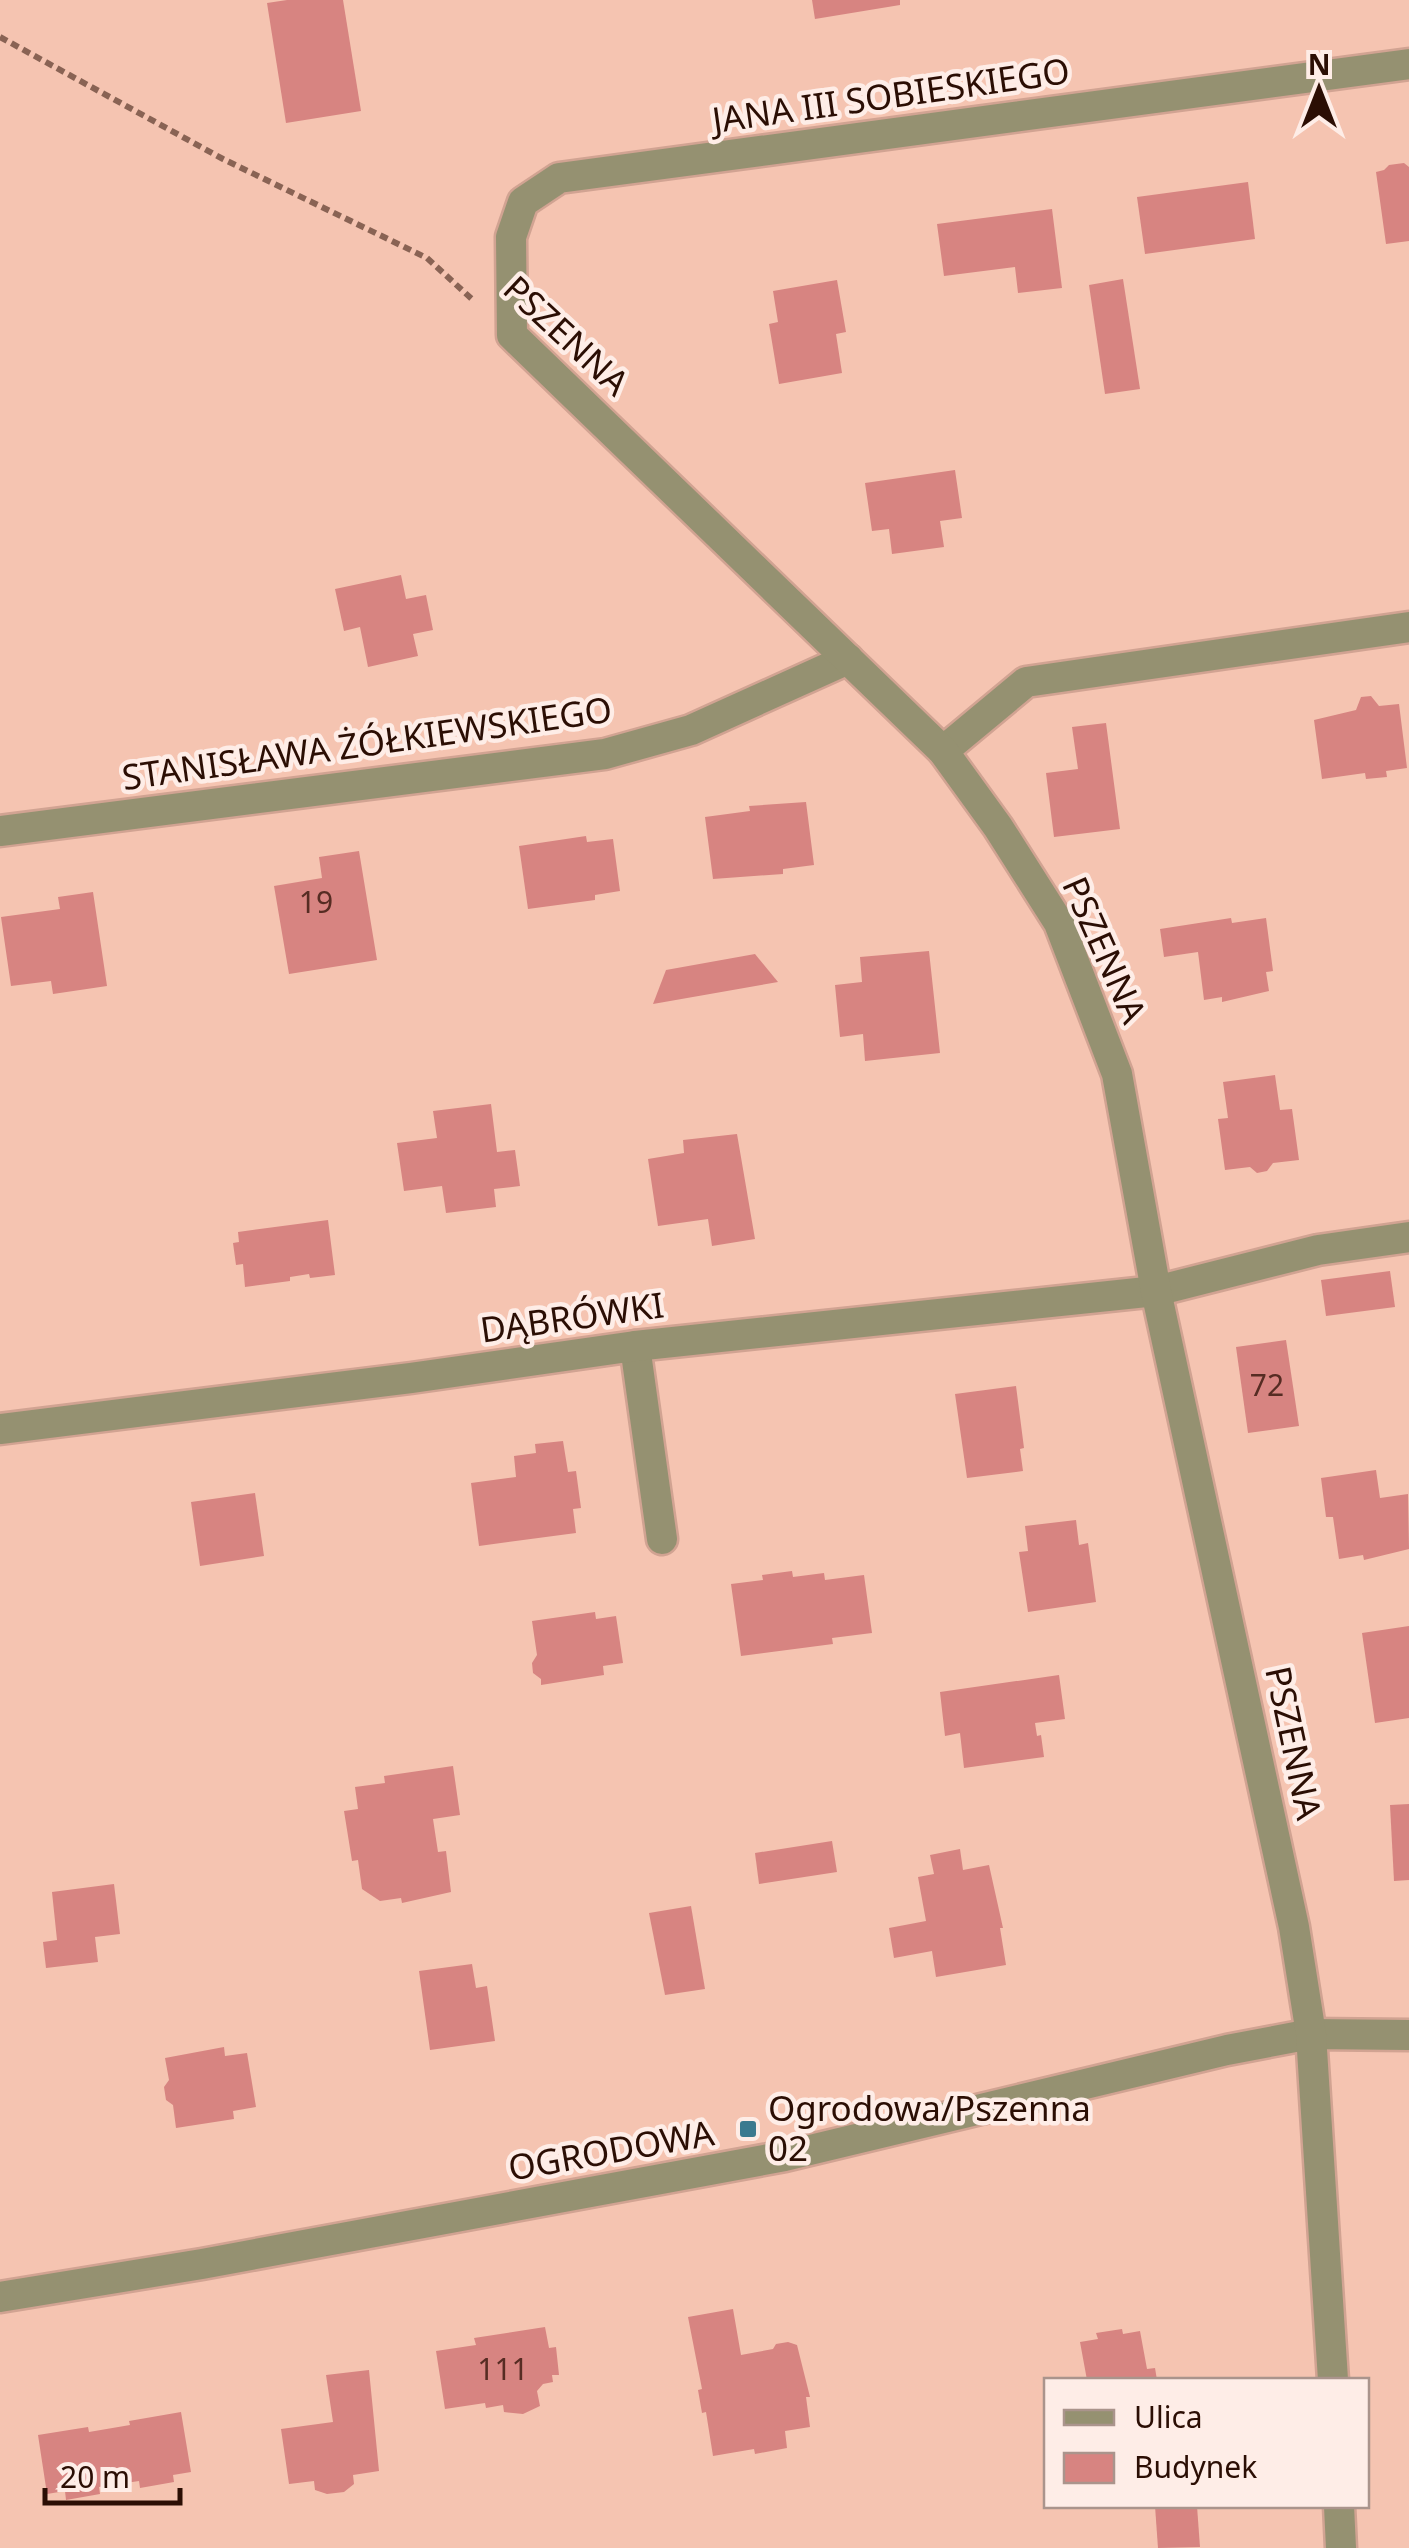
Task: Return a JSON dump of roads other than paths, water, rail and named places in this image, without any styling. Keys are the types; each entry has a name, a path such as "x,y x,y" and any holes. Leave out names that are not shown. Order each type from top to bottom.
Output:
{"street":[{"name":"JANA III SOBIESKIEGO","path":"512,335 511,237 523,202 559,178 1409,64"},
{"name":"PSZENNA","path":"512,335 943,751 998,826 1059,923 1117,1074 1156,1291 1294,1927 1311,2034 1332,2378"},
{"path":"943,751 1026,682 1409,627"},
{"name":"STANISŁAWA ŻÓŁKIEWSKIEGO","path":"0,831 605,754 691,730 848,660"},
{"name":"DĄBRÓWKI","path":"0,1429 635,1346 1156,1291 1318,1250 1409,1237"},
{"path":"635,1346 662,1539"},
{"name":"OGRODOWA","path":"0,2297 202,2264 785,2156 1227,2050 1311,2034 1409,2034"},
{"path":"1339,2508 1341,2548"}],"place":[{"name":"Ogrodowa/Pszenna 02","path":"748,2129"}]}
